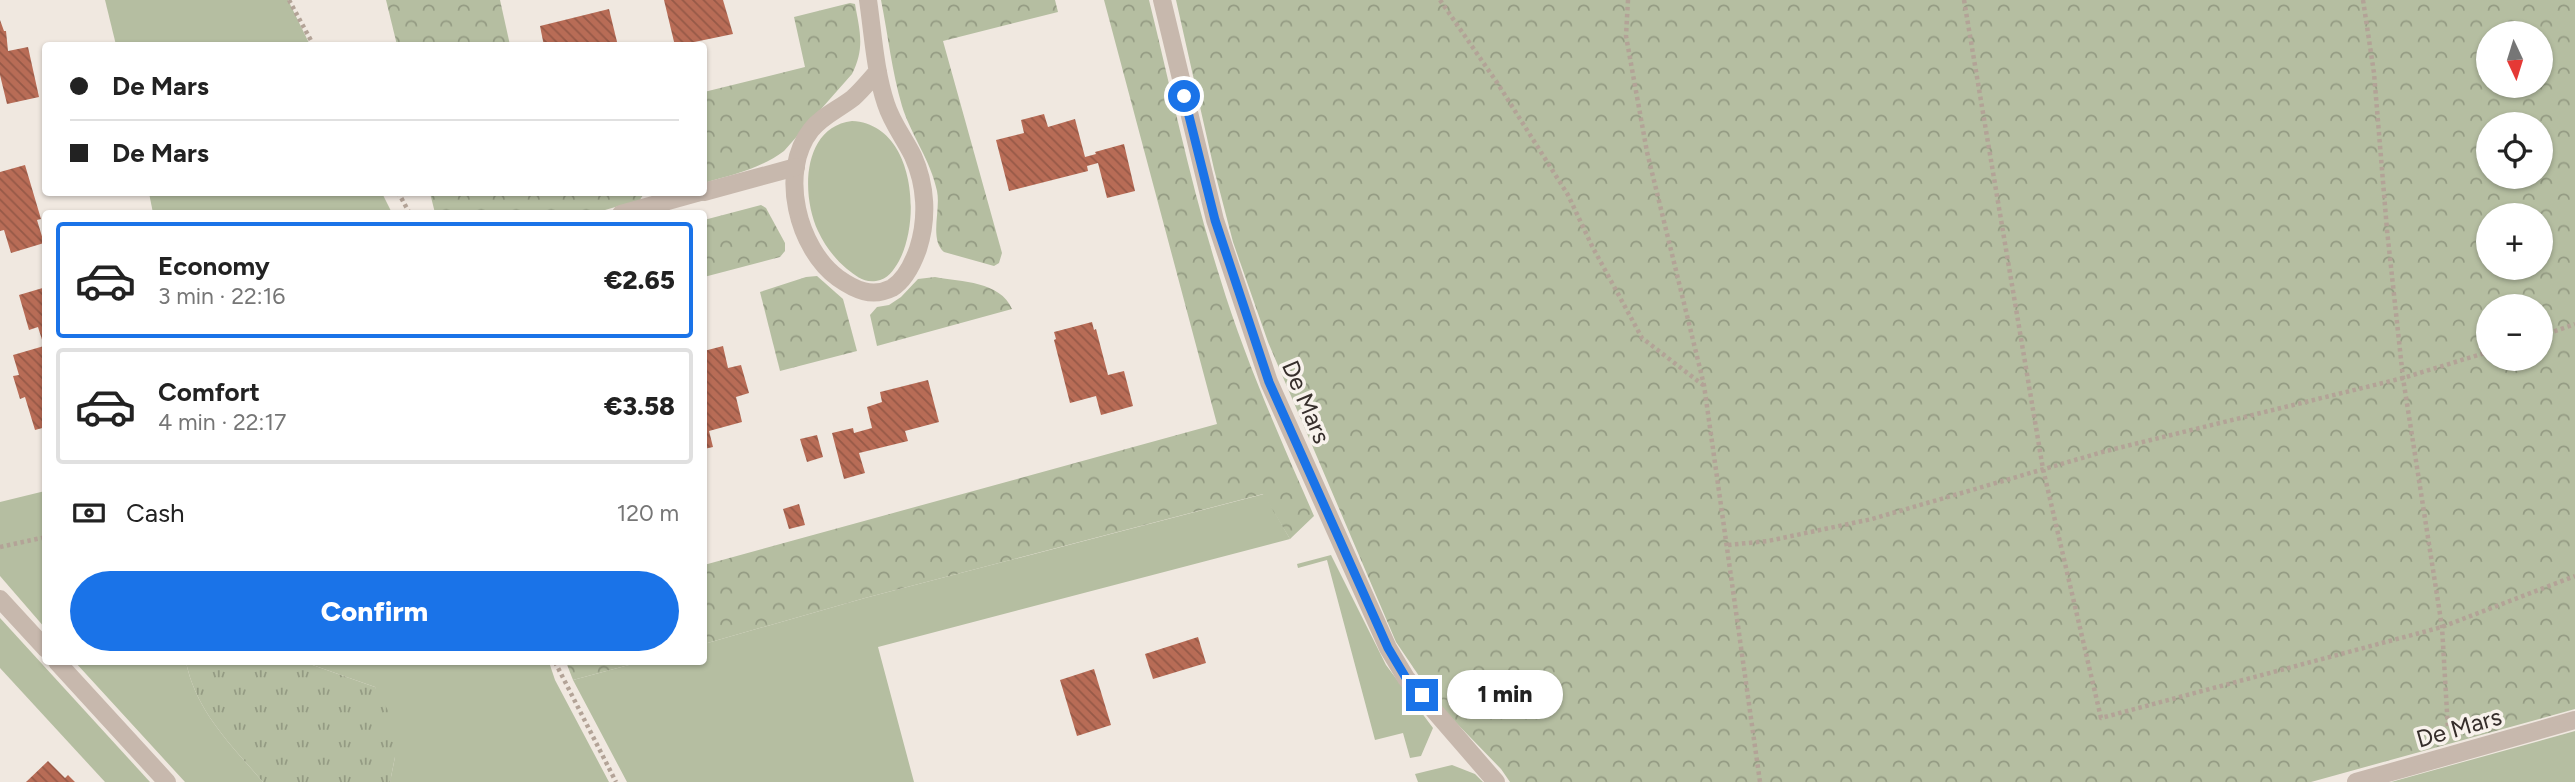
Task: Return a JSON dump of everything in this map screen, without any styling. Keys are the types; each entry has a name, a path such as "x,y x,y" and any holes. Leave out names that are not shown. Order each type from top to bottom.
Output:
{"street":[{"path":"868,0 886,106 913,156 925,198 921,239 915,258 898,284 879,292 864,293 833,274 818,256 798,213 796,167 804,141 812,129 852,99 878,71"},
{"name":"De Mars","path":"1162,0 1215,220 1269,382 1388,648 1406,678 1496,782"},
{"path":"707,191 796,167"},
{"path":"636,210 687,196"},
{"path":"0,599 42,645"},
{"path":"60,665 167,782"},
{"name":"De Mars","path":"2356,782 2575,720"}],"path":[{"path":"289,0 312,42"},
{"path":"1440,0 1498,84 1568,195 1591,246 1642,338 1704,385"},
{"path":"1628,0 1626,36 1647,152 1704,385 1760,782"},
{"path":"1964,0 2043,469 2101,718 2442,627 2575,576"},
{"path":"2363,0 2374,73 2403,378 2442,627 2450,756"},
{"path":"2553,332 2575,324"},
{"path":"1728,545 1768,541 1872,519 2106,451 2403,378 2476,356"},
{"path":"0,548 42,538"},
{"path":"557,665 616,782"}],"green space":[{"path":"105,0 288,0 309,42 115,42"},
{"path":"386,0 500,0 509,42 396,42"},
{"path":"881,0 1055,0 1058,12 943,41 1002,253 999,263 994,266 944,252 937,240 937,191 902,106"},
{"path":"1104,0 1149,0 1191,175 1220,278 1252,369 1314,516 1290,539 1263,494 865,598 707,643 707,564 1217,424"},
{"path":"1176,0 2575,0 2575,709 2311,782 1510,782 1501,769 1438,704 1396,642 1268,342 1233,242"},
{"path":"855,4 860,40 859,56 852,74 784,151 756,167 707,182 707,91 805,67 794,17"},
{"path":"852,121 873,126 889,138 900,155 911,199 906,243 899,261 887,276 876,281 857,276 834,257 818,231 809,199 810,165 815,149 823,136 835,126"},
{"path":"150,196 384,196 390,210 152,210"},
{"path":"431,196 642,196 640,200 605,210 434,210"},
{"path":"761,205 766,208 785,243 785,251 780,257 707,276 707,219"},
{"path":"817,276 843,299 857,351 780,371 760,292"},
{"path":"935,277 989,288 999,293 1012,309 877,346 870,315 877,307 889,305 901,297 918,279"},
{"path":"42,492 42,625 0,576 0,502"},
{"path":"1264,494 1290,539 878,647 914,782 627,782 573,680 629,665 707,665 707,643 865,598"},
{"path":"1331,555 1386,665 1433,728 1421,756 1410,758 1403,733 1375,740 1327,560 1298,568 1297,564"},
{"path":"0,618 150,782 105,782 0,668"},
{"path":"78,665 187,665 206,712 263,782 185,782"},
{"path":"187,665 313,665 375,687 395,723 395,757 390,782 263,782 206,712"},
{"path":"313,665 550,665 555,680 609,782 390,782 395,757 375,687"},
{"path":"567,665 629,665 573,680"},
{"path":"2575,731 2575,782 2391,782"},
{"path":"1452,765 1475,774 1483,782 1418,782 1415,774"}],"building":[{"path":"664,0 723,0 733,34 694,42 674,42"},
{"path":"609,9 617,42 543,42 540,26"},
{"path":"0,20 6,31 8,51 28,47 39,97 7,104 0,75"},
{"path":"1044,114 1048,127 1075,119 1085,157 1124,144 1135,191 1107,198 1098,163 1087,166 1088,171 1009,191 996,140 1024,133 1021,120"},
{"path":"25,165 41,219 37,220 42,244 11,253 4,230 0,231 0,172"},
{"path":"42,288 42,340 38,327 29,330 19,295"},
{"path":"1092,322 1108,375 1124,371 1133,406 1101,415 1096,396 1070,403 1054,332"},
{"path":"723,346 728,368 741,365 749,393 736,397 742,422 709,431 713,447 707,448 707,350"},
{"path":"42,347 42,428 35,430 25,397 20,399 13,376 19,375 13,355"},
{"path":"928,380 939,422 905,431 908,441 859,453 865,473 844,479 832,433 853,428 854,433 872,428 867,407 882,402 880,392"},
{"path":"817,435 823,457 807,462 800,439"},
{"path":"799,504 805,525 789,529 783,509"},
{"path":"1198,637 1206,663 1153,679 1145,654"},
{"path":"1094,669 1111,725 1077,736 1060,680"},
{"path":"48,761 65,778 68,775 75,782 26,782"}],"route":[{"path":"1184,96 1215,220 1269,382 1388,648 1406,678 1422,695"}]}
